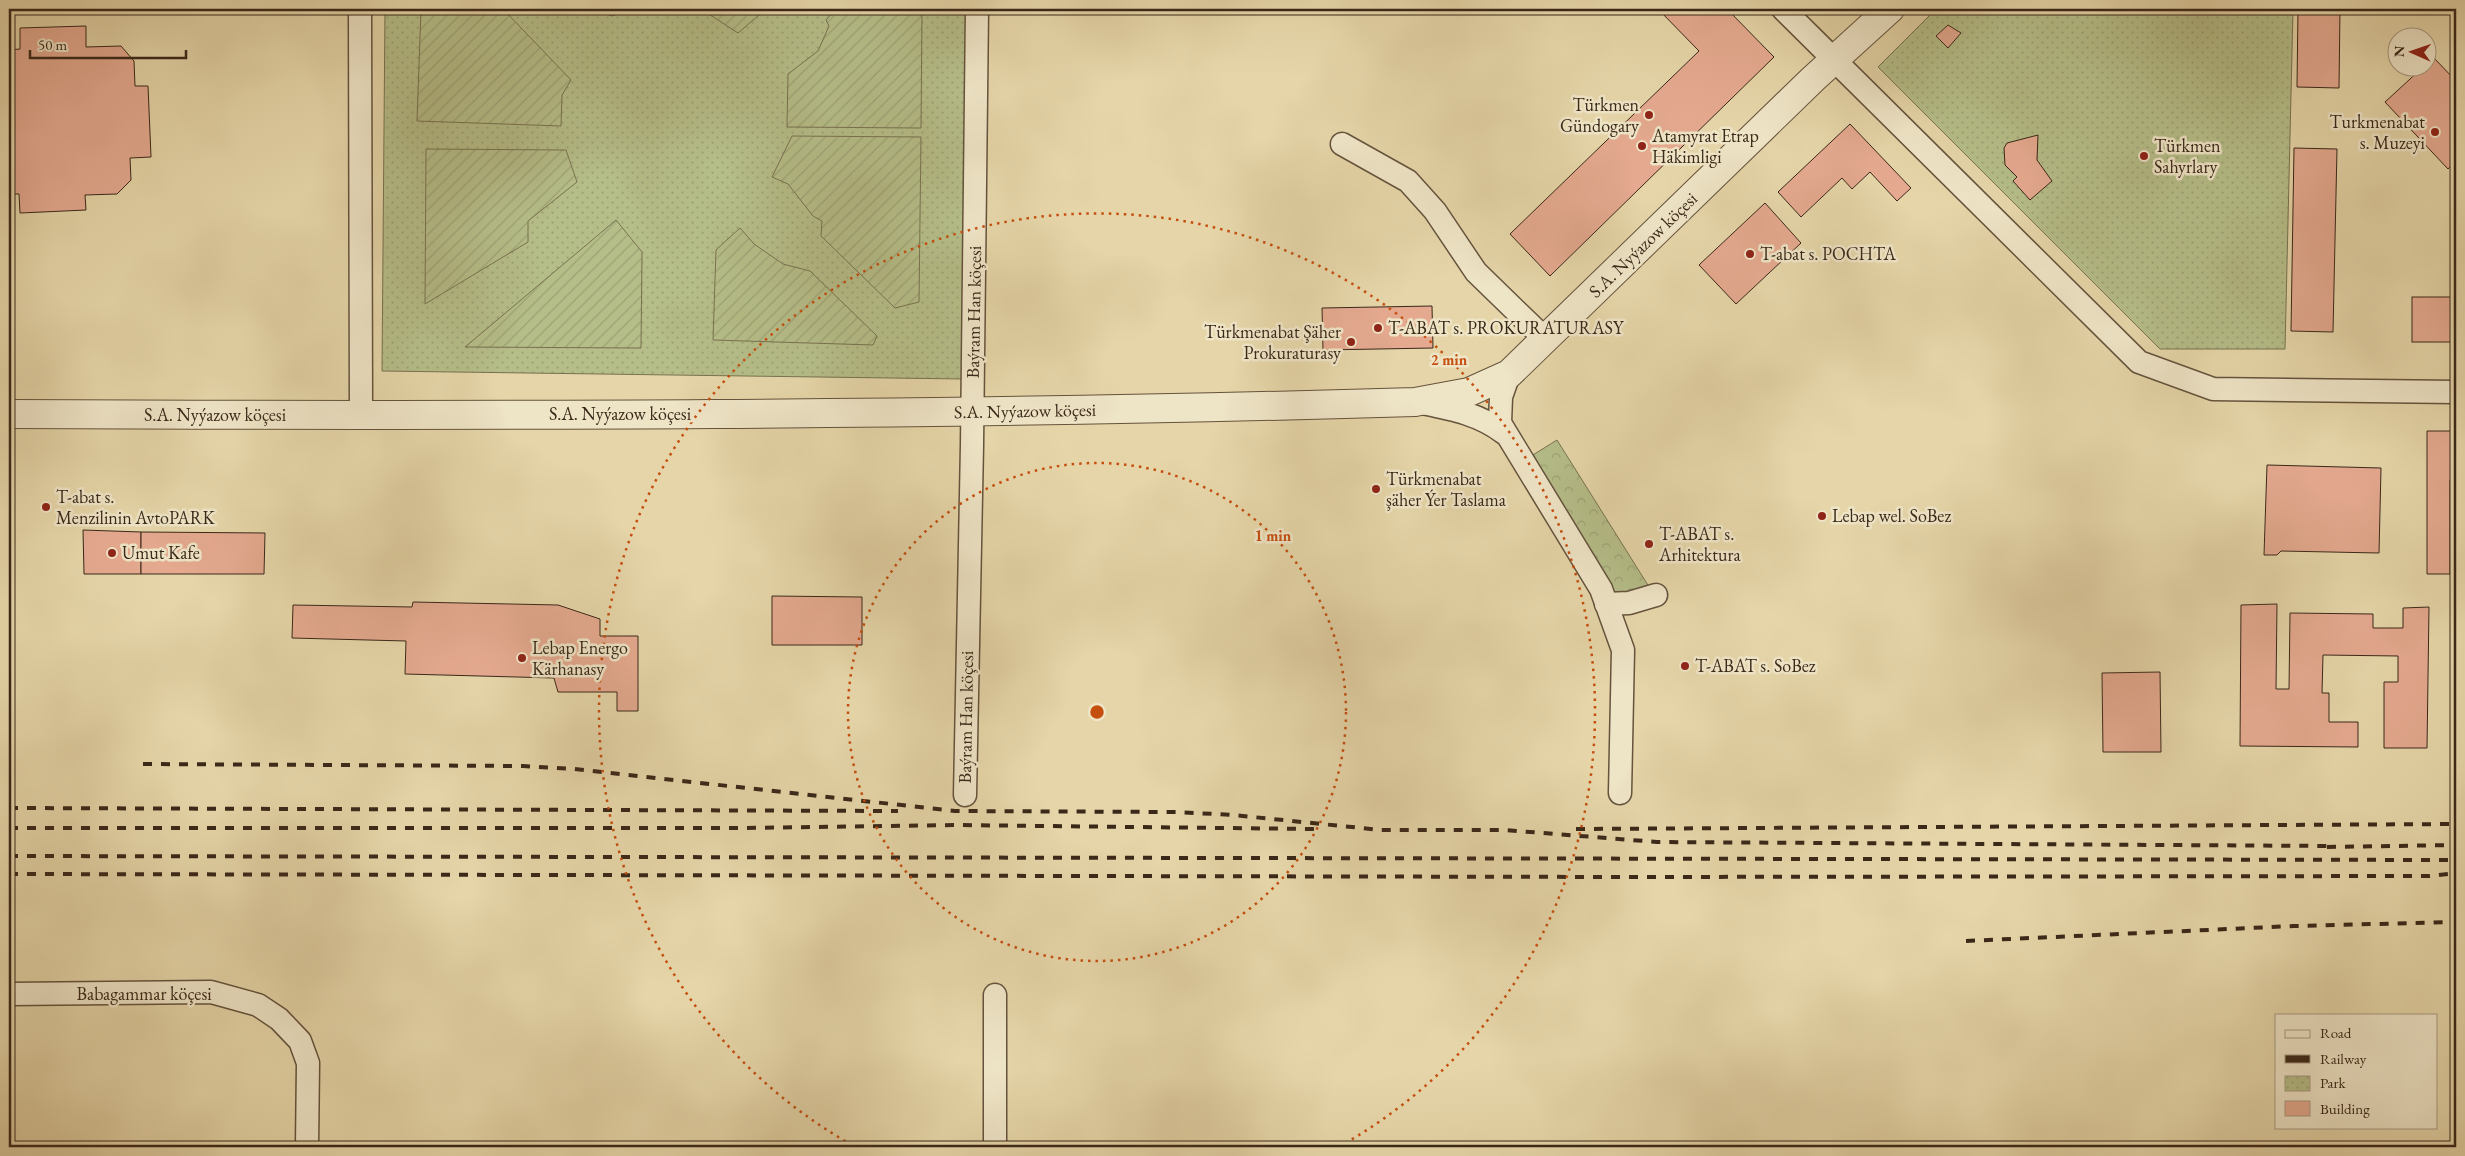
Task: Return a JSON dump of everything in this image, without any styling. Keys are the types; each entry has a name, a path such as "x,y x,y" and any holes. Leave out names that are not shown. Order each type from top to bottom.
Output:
{"street":[{"path":"360,9 361,415"},
{"name":"Baýram Han köçesi","path":"965,795 973,412 977,9"},
{"path":"1783,9 2139,362 2213,389 2456,392"},
{"name":"S.A. Nyýazow köçesi","path":"9,414 361,415 973,412 1415,402 1470,392 1509,374 1835,59 1890,9"},
{"path":"1342,144 1408,181 1435,212 1476,272 1545,339"},
{"path":"1509,374 1500,407 1500,423 1504,433 1601,589 1623,650 1620,793"},
{"path":"1415,402 1470,414 1487,421 1504,433"},
{"path":"1606,604 1629,603 1656,595"},
{"name":"Babagammar köçesi","path":"9,994 211,992 258,1005 279,1019 300,1041 308,1064 307,1147"},
{"path":"995,995 995,1147"}],"green space":[{"path":"385,9 967,9 963,379 382,371"},
{"path":"421,9 503,9 571,80 562,95 561,126 417,121"},
{"path":"591,9 633,9 612,16"},
{"path":"701,9 766,9 738,33"},
{"path":"836,9 922,9 921,128 787,127 788,74 818,51 829,26 826,20"},
{"path":"1936,9 2293,9 2285,349 2160,349 1878,67"},
{"path":"792,136 921,137 919,302 895,308 821,236 822,221 813,216 788,184 772,177"},
{"path":"426,149 566,150 577,182 528,221 528,242 425,304"},
{"path":"616,220 642,252 641,348 465,347"},
{"path":"740,228 754,244 783,264 810,271 877,336 873,345 713,340 716,250"},
{"path":"1557,440 1651,590 1614,596 1528,458"}],"building":[{"name":"Atamyrat Etrap Häkimligi","path":"1658,9 1727,9 1774,57 1550,276 1510,234 1699,51"},
{"path":"2298,9 2340,9 2339,88 2297,87"},
{"path":"1948,25 1961,33 1948,48 1936,36"},
{"path":"86,26 86,47 121,46 134,61 135,86 148,86 151,157 130,158 131,180 117,194 85,195 86,210 20,213 19,194 9,194 9,50 20,49 20,28"},
{"name":"Turkmenabat s. Muzeyi","path":"2438,62 2456,81 2456,161 2448,169 2385,102 2411,78 2438,78"},
{"path":"1850,124 1911,188 1897,201 1870,172 1852,189 1842,178 1801,217 1778,192"},
{"path":"2038,135 2037,160 2052,181 2030,200 2013,181 2017,177 2005,165 2004,148 2007,143"},
{"path":"2294,148 2337,149 2333,332 2291,331"},
{"name":"T-abat s. POCHTA","path":"1765,203 1801,243 1736,304 1699,265"},
{"path":"2412,297 2456,297 2456,342 2412,342"},
{"name":"T-ABAT s. PROKURATURASY","path":"1432,306 1433,348 1323,350 1322,308"},
{"path":"2427,431 2456,431 2456,480 2450,480 2450,574 2427,574"},
{"path":"2267,465 2381,468 2379,553 2281,551 2277,555 2264,555"},
{"name":"Umut Kafe","path":"83,530 141,532 141,574 84,574"},
{"path":"141,532 265,533 264,574 141,574"},
{"path":"772,596 862,597 862,645 772,645"},
{"name":"Lebap Energo Kärhanasy","path":"413,602 558,605 600,619 600,636 638,636 638,711 617,711 617,692 558,692 554,678 405,674 406,641 292,638 293,605 412,607"},
{"path":"2277,604 2276,689 2289,689 2290,613 2373,614 2373,628 2403,628 2403,608 2429,607 2427,748 2384,748 2384,682 2398,682 2398,656 2323,655 2322,693 2329,693 2329,722 2358,722 2358,747 2240,746 2241,605"},
{"path":"2160,672 2161,752 2103,752 2102,673"}],"railway":[{"path":"143,764 523,766 574,769 955,811 1176,812 1233,815 1381,830 1505,830 1657,842 2334,846"},
{"path":"9,808 898,811"},
{"path":"1576,829 2456,824"},
{"path":"9,828 744,828 956,825 1316,829"},
{"path":"2327,847 2456,845"},
{"path":"9,856 2456,860"},
{"path":"9,874 1627,877 2429,876 2456,873"},
{"path":"1966,941 2294,926 2456,922"}],"place":[{"name":"Türkmen Gündogary","path":"1649,115"},
{"name":"Turkmenabat s. Muzeyi","path":"2435,132"},
{"name":"Atamyrat Etrap Häkimligi","path":"1642,146"},
{"name":"Türkmen Sahyrlary","path":"2144,156"},
{"name":"T-abat s. POCHTA","path":"1750,254"},
{"name":"T-ABAT s. PROKURATURASY","path":"1378,328"},
{"name":"Türkmenabat Şäher Prokuraturasy","path":"1351,342"},
{"name":"Türkmenabat şäher Ýer Taslama","path":"1376,489"},
{"name":"T-abat s. Menzilinin AvtoPARK","path":"46,507"},
{"name":"Lebap wel. SoBez","path":"1822,516"},
{"name":"T-ABAT s. Arhitektura","path":"1649,544"},
{"name":"Umut Kafe","path":"112,553"},
{"name":"Lebap Energo Kärhanasy","path":"522,658"},
{"name":"T-ABAT s. SoBez","path":"1685,666"}]}
